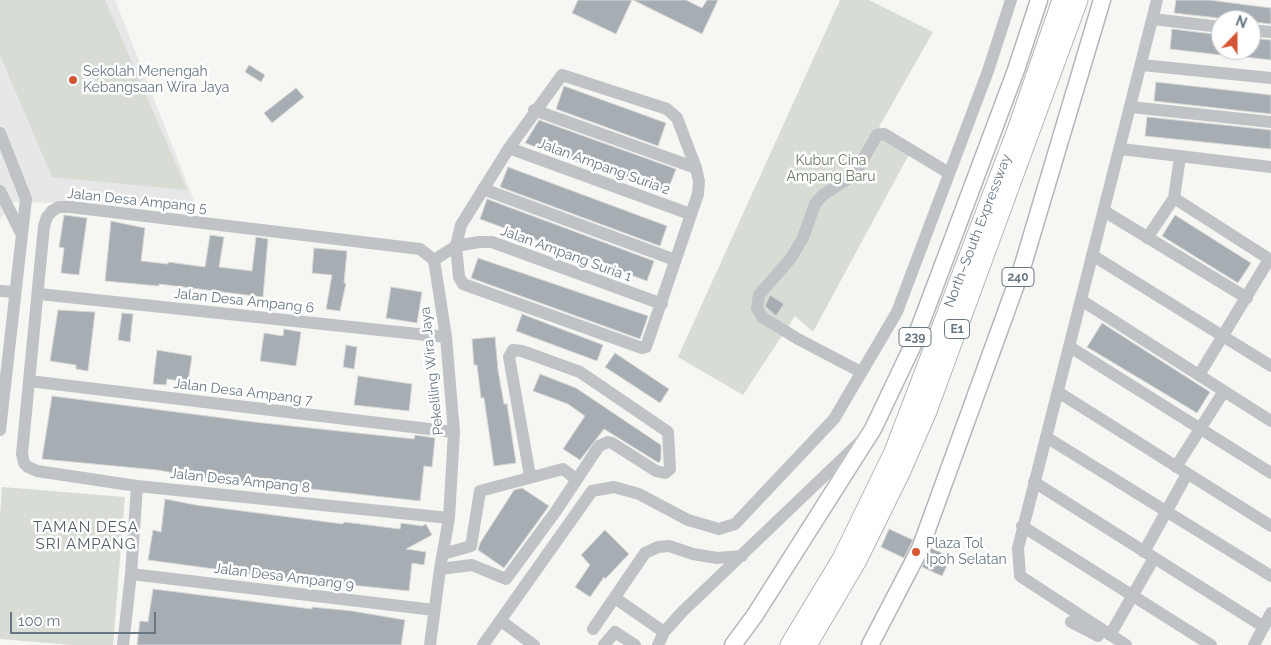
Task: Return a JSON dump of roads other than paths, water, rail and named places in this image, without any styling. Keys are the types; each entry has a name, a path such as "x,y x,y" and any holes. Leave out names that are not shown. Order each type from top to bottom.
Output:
{"highway":[{"name":"North–South Expressway","path":"790,645 842,560 894,452 1016,133 1062,0"},
{"name":"North–South Expressway","path":"807,645 856,562 928,411 1078,0"}],"main road":[{"name":"239","path":"733,645 755,615 873,429 912,347 990,141 1039,0"},
{"name":"240","path":"870,645 920,549 1022,268 1102,0"}],"street":[{"path":"483,645 592,490 614,487 639,494 688,520 719,529 735,524 834,419 897,312 1011,0"},
{"path":"1111,640 1020,576 1018,548 1022,526 1070,347 1092,255 1132,107 1157,0"},
{"path":"1153,19 1211,26"},
{"path":"1142,64 1271,78"},
{"path":"562,75 667,109 677,118 696,168 699,180 698,194 648,343 642,348 463,284 459,277 456,246 462,225 534,110 562,75"},
{"path":"1132,107 1271,122"},
{"path":"534,110 696,168"},
{"path":"0,132 26,199 0,430"},
{"path":"861,372 798,339 762,317 756,308 759,295 791,258 803,238 815,204 823,194 854,175 877,135 884,134 949,173"},
{"name":"Jalan Ampang Suria 2","path":"509,148 690,214"},
{"path":"1121,149 1271,167"},
{"path":"1147,238 1174,198 1180,157"},
{"path":"483,189 675,260"},
{"path":"0,192 22,235"},
{"path":"1174,198 1266,257 1268,264 1199,375"},
{"name":"Jalan Desa Ampang 5","path":"28,467 24,463 22,454 39,294 44,226 52,211 59,207 420,249 434,260"},
{"path":"1104,211 1247,298"},
{"name":"Jalan Ampang Suria 1","path":"434,260 456,246 492,242 662,304"},
{"path":"1092,255 1271,366"},
{"name":"Pekeliling Wira Jaya","path":"430,645 449,518 454,432 446,337 434,260"},
{"path":"18,268 41,270"},
{"path":"0,291 15,292"},
{"name":"Jalan Desa Ampang 6","path":"39,294 446,337"},
{"path":"1081,300 1271,420"},
{"path":"1070,347 1271,473"},
{"path":"440,569 476,566 502,579 510,576 599,446 608,442 656,471 668,472 668,432 580,372 522,351 513,350 510,357 530,476"},
{"name":"Jalan Desa Ampang 7","path":"29,382 454,432"},
{"path":"1176,467 1224,391"},
{"path":"1058,392 1271,526"},
{"path":"658,645 664,632 873,429"},
{"path":"1046,437 1271,576"},
{"name":"Jalan Desa Ampang 8","path":"28,467 37,471 137,486 449,518"},
{"path":"476,566 470,546 480,491 530,476 563,469 576,479"},
{"path":"1111,640 1132,595 1166,511 1187,474"},
{"path":"1034,482 1264,627"},
{"path":"123,645 131,574 137,486"},
{"path":"1022,526 1211,645"},
{"path":"443,554 470,546"},
{"path":"594,628 645,553 658,547 669,546 693,554 717,558 742,556"},
{"name":"Jalan Desa Ampang 9","path":"131,574 434,610"},
{"path":"615,598 664,632"},
{"path":"1254,645 1271,614"},
{"path":"501,621 534,645"},
{"path":"1071,622 1126,645"},
{"path":"604,645 615,632 635,645"}],"place":[{"name":"Sekolah Menengah Kebangsaan Wira Jaya","path":"73,80"},
{"name":"Plaza Tol Ipoh Selatan","path":"916,552"}],"district":[{"name":"TAMAN DESA SRI AMPANG","path":"86,536"}],"park label":[{"name":"Kubur Cina Ampang Baru","path":"831,170"}]}
